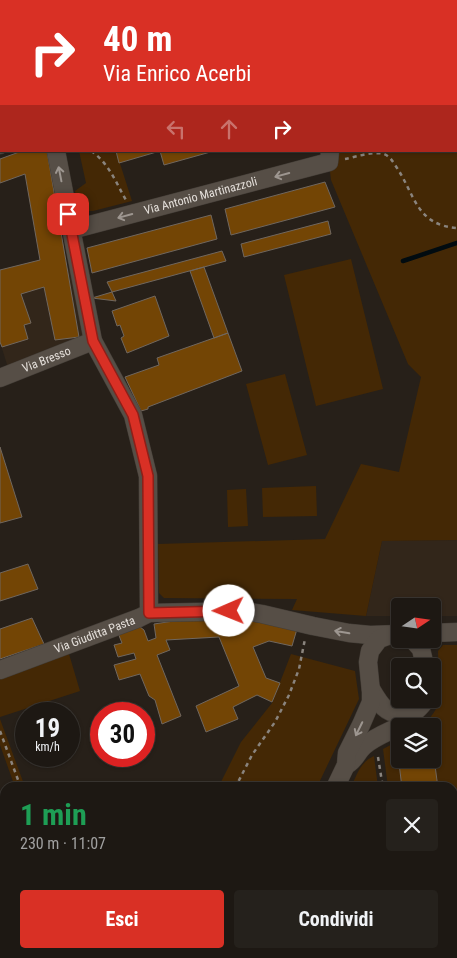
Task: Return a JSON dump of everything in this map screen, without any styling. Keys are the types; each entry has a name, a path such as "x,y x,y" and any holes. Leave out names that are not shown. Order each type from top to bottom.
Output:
{"street":[{"path":"56,152 93,341 133,415 148,476 149,613"},
{"name":"Via Antonio Martinazzoli","path":"71,230 330,157"},
{"name":"Via Bresso","path":"0,378 93,341"},
{"name":"Via Giuditta Pasta","path":"0,670 149,613 252,612 349,634 391,635"},
{"path":"441,634 454,632"},
{"path":"338,782 344,768 347,753 371,699 368,662 370,651 379,639 391,637"},
{"path":"371,689 380,704 388,711 408,715 406,718"},
{"path":"409,718 420,708"},
{"path":"344,768 366,744 391,730"}],"path":[{"path":"92,152 103,160 130,206"},
{"path":"330,157 370,154 383,154 389,157 418,207 426,217 436,223 457,228"},
{"path":"238,782 252,755 275,722 289,695 300,669 306,632"},
{"path":"0,731 19,782"},
{"path":"378,757 382,782"}],"shaded area":[{"path":"79,152 116,152 132,201 87,211 78,205 75,191 86,183"},
{"path":"340,152 457,152 457,540 382,541 366,616 292,610 297,599 164,598 159,593 158,544 325,539 361,464 399,472 421,377 408,364 331,180 329,163"},
{"path":"351,259 383,389 316,406 284,275"},
{"path":"79,267 93,341 10,374 0,342 0,287"},
{"path":"285,374 307,455 268,465 246,384"},
{"path":"316,486 317,516 263,517 262,488"},
{"path":"246,489 248,526 228,527 227,490"},
{"path":"457,540 457,616 441,616 441,598 391,598 391,616 366,616 382,541"},
{"path":"443,645 457,645 457,782 387,782 383,749 391,745 391,768 441,768 441,718 430,718 437,708 441,708 441,658 439,658 438,651"},
{"path":"69,654 80,691 46,702 15,702 15,712 0,717 0,679"},
{"path":"291,654 355,671 359,699 319,782 221,782 241,742 272,703"},
{"path":"0,719 15,760 15,767 18,767 23,782 13,782 0,745"},
{"path":"374,756 377,782 353,782 362,765"}],"building":[{"path":"19,152 47,152 79,337 55,340 44,287 21,294 31,323 24,325 28,339 2,347 0,342 0,270 40,260 25,174 0,183 0,159"},
{"path":"116,152 157,152 119,163"},
{"path":"160,152 210,152 164,165"},
{"path":"325,182 335,207 231,235 225,209"},
{"path":"211,215 217,239 92,273 87,248"},
{"path":"328,221 331,234 244,257 241,244"},
{"path":"222,251 226,261 112,292 107,282"},
{"path":"204,267 228,333 214,338 190,271"},
{"path":"112,292 116,301 92,298"},
{"path":"155,296 169,336 127,353 121,338 124,336 120,325 117,326 112,311"},
{"path":"228,333 242,371 141,411 125,377 159,365 157,358"},
{"path":"0,447 22,517 0,523"},
{"path":"28,564 38,589 0,601 0,573"},
{"path":"32,618 44,644 0,659 0,629"},
{"path":"187,619 264,619 297,629 292,646 269,641 253,647 266,678 280,683 272,702 257,695 233,707 238,719 206,732 196,706 239,686 219,637 166,640 170,650 157,655 181,716 162,724 155,700 149,696 140,674 119,680 114,665 136,659 134,653 118,657 114,645 122,643 118,633 140,627 144,630 148,641 156,638 154,624"},
{"path":"400,768 435,768 437,782 401,782"}],"waterway":[{"path":"403,261 457,243"}],"route":[{"path":"68,214 93,341 133,415 148,476 149,613 229,611"}]}
